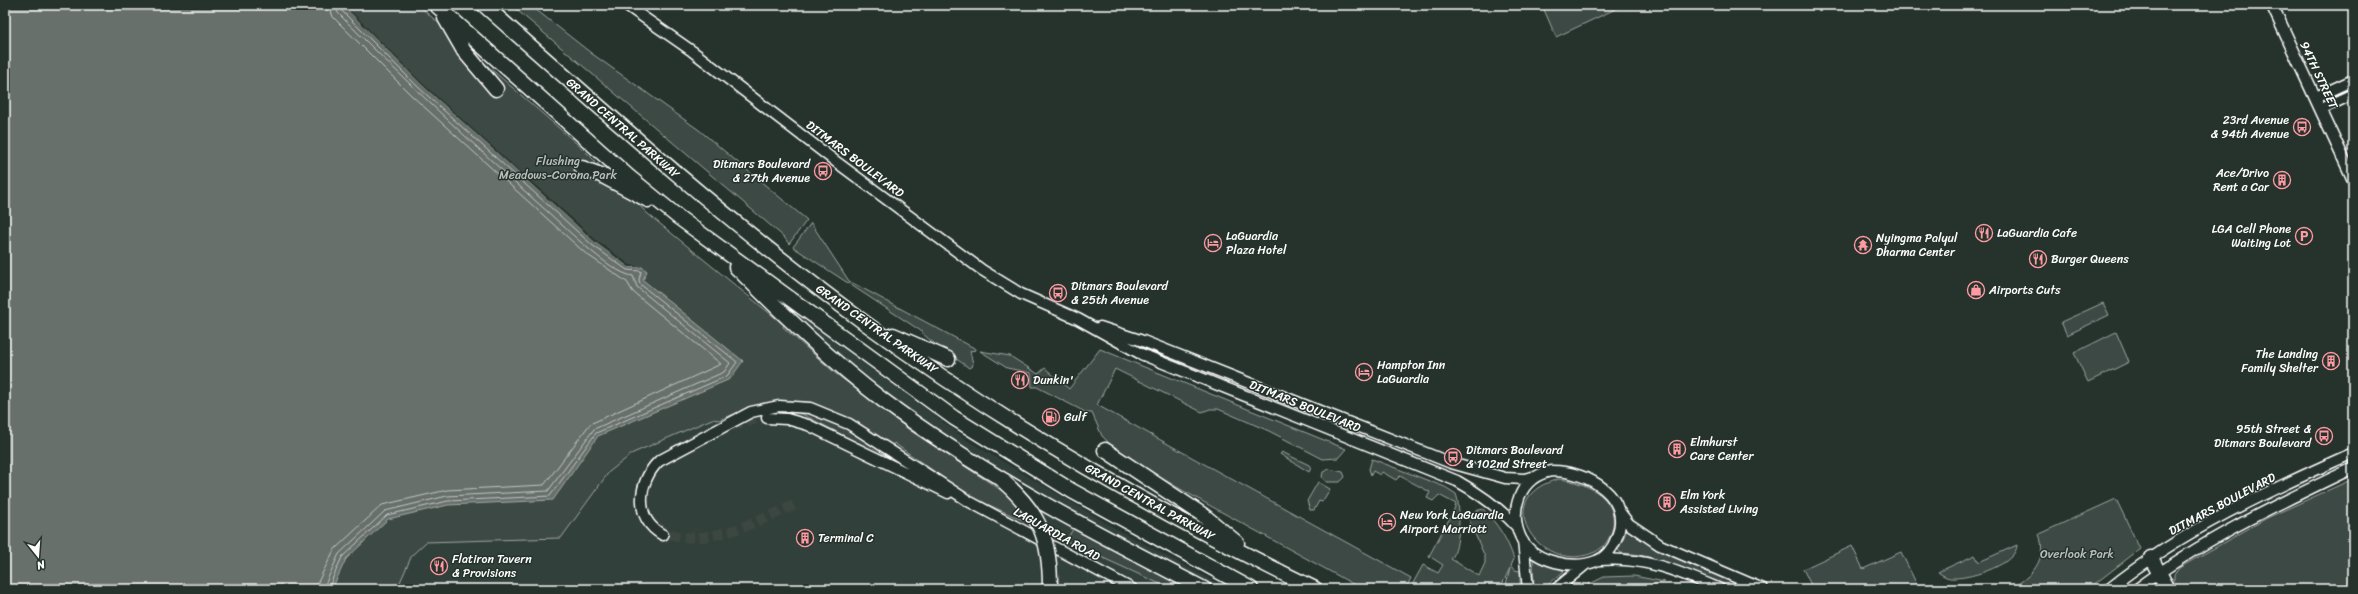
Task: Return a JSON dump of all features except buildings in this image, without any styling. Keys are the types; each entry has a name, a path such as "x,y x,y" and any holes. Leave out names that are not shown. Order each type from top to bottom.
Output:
{"highway":[{"name":"GRAND CENTRAL PARKWAY","path":"484,5 629,135 707,201 867,324 1037,437 1154,505 1315,589"},
{"path":"437,6 464,51 496,89"},
{"path":"437,6 624,172 678,217 978,434 1143,531 1250,589"},
{"path":"582,168 601,175 678,217"},
{"path":"707,239 765,297 838,364 885,402 1004,482 1025,501 1040,524 1048,551 1050,589"},
{"path":"867,324 948,359"},
{"path":"1105,450 1203,515 1257,560"},
{"path":"1004,482 1028,493 1139,555 1204,589"},
{"path":"2151,558 2168,589"}],"main road":[{"name":"94TH STREET","path":"2272,5 2353,179"}],"street":[{"name":"DITMARS BOULEVARD","path":"626,5 692,51 835,161 982,270 1021,294 1078,320 1142,354 1458,481 1491,502 1516,526"},
{"path":"2316,97 2353,80"},
{"path":"2321,109 2353,94"},
{"name":"DITMARS BOULEVARD","path":"1078,320 1143,341 1451,463 1505,478 1524,479 1532,477"},
{"path":"663,535 651,526 643,509 642,489 650,471 663,458 751,412 780,406 815,409 849,424 970,502"},
{"path":"767,418 787,419 808,425 927,484 970,502"},
{"name":"DITMARS BOULEVARD","path":"2109,589 2151,558 2195,531 2248,502 2353,453"},
{"name":"DITMARS BOULEVARD","path":"2137,589 2159,572 2264,510 2353,468"},
{"path":"1528,589 1523,541 1516,526 1517,506 1520,494 1532,477 1541,473 1562,471 1582,477 1605,488 1612,496 1619,511 1630,524 1660,545 1763,589"},
{"name":"LAGUARDIA ROAD","path":"970,502 1132,589"},
{"path":"1600,560 1609,552 1619,533 1619,511"},
{"path":"1523,541 1541,556 1552,561 1574,566 1585,565 1600,560 1634,559 1682,573 1720,589"},
{"path":"1556,589 1585,565"},
{"path":"1118,581 1140,589"}],"shaded area":[{"path":"796,313 970,442 1115,528 1228,589 332,589 743,361"}],"green space":[{"name":"Flushing Meadows-Corona Park","path":"224,5 418,5 584,150 648,214 784,325 783,327 835,373 911,431 1004,492 1034,507 1049,532 969,496 894,443 885,457 804,415 763,403 719,420 712,419 633,453 609,472 561,538 426,542 412,555 397,589 13,589"},
{"path":"511,5 530,5 591,53 699,130 807,220 789,244 784,237"},
{"path":"1542,5 1624,5 1556,37"},
{"path":"811,223 849,281 976,349 970,351 973,364 972,367 969,368 935,344 921,331 793,247"},
{"path":"2103,303 2109,315 2067,335 2061,322"},
{"path":"2116,332 2129,362 2088,382 2074,353"},
{"path":"1100,349 1346,449 1338,458 1323,459 1269,431 1218,409 1210,409 1202,412 1115,369 1097,405 1411,578 1407,586 1414,589 1362,589 1207,504 1122,456 1102,436 1092,413 1087,413 1037,387 1032,387 1031,373 1007,368 980,351 1010,356 1038,374 1045,368 1069,389"},
{"path":"1282,452 1309,465 1311,468 1309,472 1280,454"},
{"path":"1372,459 1445,487 1456,494 1459,508 1459,528 1456,547 1451,559 1479,576 1485,563 1485,557 1469,520 1475,511 1483,509 1498,526 1505,538 1514,559 1511,566 1514,570 1520,571 1520,589 1505,589 1510,568 1500,589 1424,589 1412,585 1423,565 1438,573 1443,565 1429,556 1456,504 1439,495 1433,501 1427,498 1430,492 1400,476 1396,480 1382,472 1380,475 1373,471 1371,475 1369,469"},
{"path":"1329,469 1343,472 1345,477 1340,482 1326,482 1322,477 1323,472"},
{"path":"1559,479 1581,484 1591,489 1607,502 1612,511 1613,522 1611,534 1600,549 1595,552 1575,557 1556,554 1541,545 1529,532 1524,517 1526,502 1537,488"},
{"path":"2353,479 2353,589 2174,589 2174,575 2179,568 2267,518"},
{"path":"1318,482 1330,489 1322,502 1319,501 1314,510 1310,510 1307,501"},
{"name":"Overlook Park","path":"2116,499 2140,549 2088,589 2009,589 2025,579 2040,560 2041,543 2039,534"},
{"path":"1073,529 1189,589 1171,589 1066,541"},
{"path":"1627,530 1667,554 1753,589 1720,584 1656,559 1621,553 1618,550"},
{"name":"Overlook Park","path":"2017,545 2015,552 2010,558 2002,564 1982,573 1972,576 1953,578 1946,577 1938,572 1975,555 1979,562"},
{"path":"1852,546 1863,569 1901,552 1919,589 1813,589 1803,569"},
{"path":"1533,557 1564,571 1543,589 1534,589"},
{"path":"1634,576 1665,582 1632,589 1579,589 1604,577"}],"water":[{"path":"5,5 343,5 421,84 595,242 629,267 642,267 647,271 643,280 743,361 730,379 598,436 553,500 448,505 388,519 346,559 332,589 5,589"}],"pier":[{"path":"343,5 345,5 422,83 596,240 630,265 642,267 629,267 595,242 421,84"}],"tunnel":[{"path":"732,426 747,421 767,418"},
{"path":"657,526 671,534 688,537 707,536 746,526 796,504"}],"place":[{"name":"23rd Avenue & 94th Avenue","path":"2302,127"},
{"name":"Ditmars Boulevard & 27th Avenue","path":"823,171"},
{"name":"Ace/Drivo Rent a Car","path":"2282,180"},
{"name":"LaGuardia Cafe","path":"1984,233"},
{"name":"LGA Cell Phone Waiting Lot","path":"2304,236"},
{"name":"LaGuardia Plaza Hotel","path":"1213,243"},
{"name":"Nyingma Palyul Dharma Center","path":"1863,245"},
{"name":"Burger Queens","path":"2038,259"},
{"name":"Airports Cuts","path":"1976,290"},
{"name":"Ditmars Boulevard & 25th Avenue","path":"1058,293"},
{"name":"The Landing Family Shelter","path":"2331,361"},
{"name":"Hampton Inn LaGuardia","path":"1364,372"},
{"name":"Dunkin'","path":"1020,380"},
{"name":"Gulf","path":"1051,417"},
{"name":"95th Street & Ditmars Boulevard","path":"2324,436"},
{"name":"Elmhurst Care Center","path":"1677,449"},
{"name":"Ditmars Boulevard & 102nd Street","path":"1453,457"},
{"name":"Elm York Assisted Living","path":"1667,502"},
{"name":"New York LaGuardia Airport Marriott","path":"1387,522"},
{"name":"Terminal C","path":"805,538"},
{"name":"Flatiron Tavern & Provisions","path":"439,566"}]}
